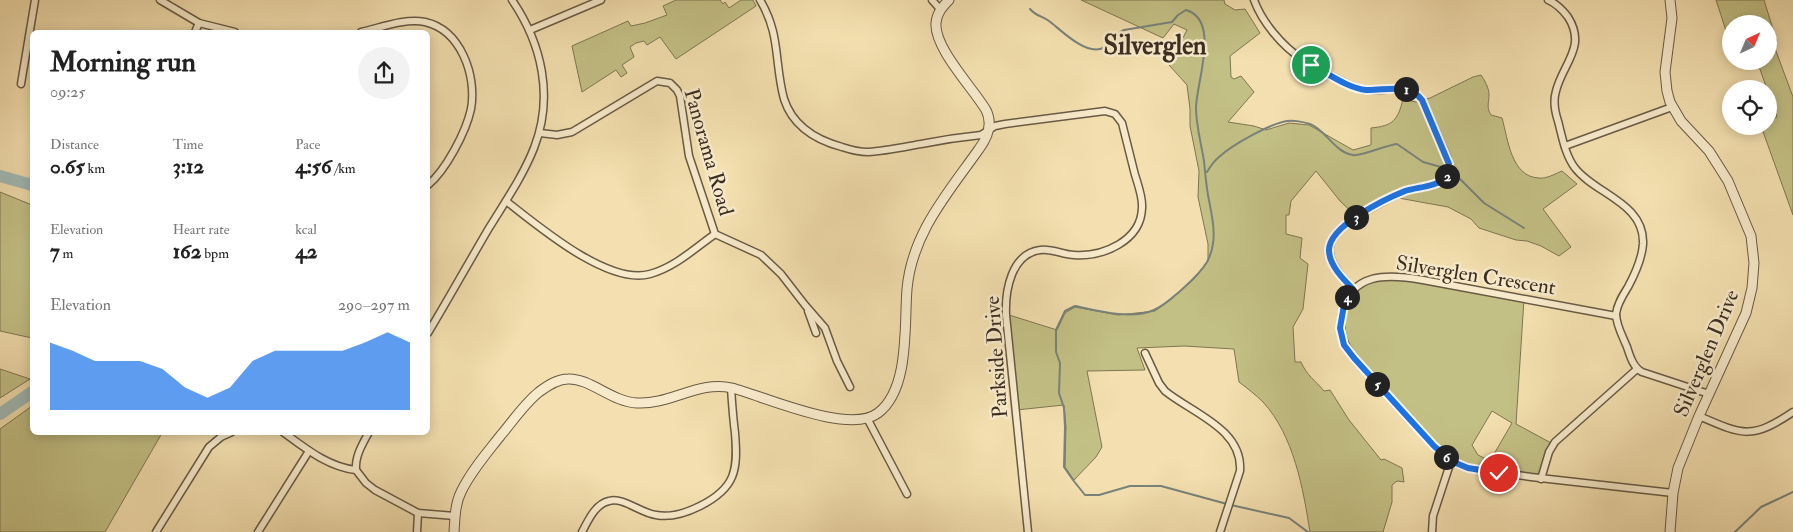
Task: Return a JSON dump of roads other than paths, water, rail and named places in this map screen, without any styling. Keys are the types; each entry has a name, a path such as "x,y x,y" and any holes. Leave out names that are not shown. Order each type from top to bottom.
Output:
{"street":[{"path":"21,84 35,0"},
{"path":"160,0 199,23 227,30"},
{"path":"430,329 506,201 530,157 540,133 544,105 544,82 539,54 530,30 512,0"},
{"path":"530,30 601,0"},
{"name":"Parkside Drive","path":"760,0 773,29 785,100 797,123 813,136 826,142 867,152 981,134 995,126 1005,124 1098,111 1115,114 1122,123 1142,199 1137,227 1122,244 1091,254 1066,254 1048,250 1034,252 1018,263 1009,281 1006,294 1006,314 1028,532"},
{"path":"932,0 940,9"},
{"path":"454,532 460,493 476,468 528,402 554,382 566,379 580,381 617,399 636,403 661,401 705,387 731,388 827,417 846,420 867,418 878,413 888,403 897,384 901,365 906,326 908,278 916,248 936,207 979,149 989,131 989,118 986,110 940,42 936,23 940,9 949,0"},
{"path":"1254,0 1260,14 1281,41 1303,60 1352,86 1364,90 1406,89 1417,95 1422,100 1449,164 1448,173 1441,181 1403,192 1387,199 1344,225 1333,237 1329,248 1330,257 1336,269 1353,289 1346,299 1340,328 1344,345 1354,358 1406,416 1451,461 1468,468 1541,479 1673,493"},
{"path":"1548,0 1555,3 1565,12 1576,36 1574,48 1555,94 1556,115 1570,160 1578,171 1629,210 1640,226 1643,235 1640,260 1621,299 1616,316 1625,343 1637,369 1651,376 1709,394"},
{"name":"Silverglen Drive","path":"1670,0 1672,18 1666,78 1667,91 1672,107 1681,121 1709,151 1719,165 1742,212 1751,236 1753,248 1752,288 1748,307 1678,468 1673,493 1670,532"},
{"path":"369,30 403,22 424,22 436,26 445,32 453,39 463,53 472,91 468,120 463,133 442,169 430,183"},
{"path":"196,30 199,23"},
{"name":"Panorama Road","path":"540,133 557,135 572,132 650,84 661,81 670,83 677,90 682,101 689,156 716,234 761,255 781,274 805,306 825,328 837,361 850,387"},
{"path":"1565,146 1672,107"},
{"path":"506,201 588,260 619,273 632,276 646,275 661,270 683,258 716,234"},
{"name":"Silverglen Crescent","path":"1353,289 1376,278 1397,276 1616,316"},
{"name":"Panorama Road","path":"805,306 816,333"},
{"path":"1145,353 1159,383 1165,391 1219,428 1235,445 1238,452 1240,465 1228,512 1220,532"},
{"path":"1541,479 1549,452 1555,442 1637,369"},
{"path":"582,532 598,507 610,500 621,502 652,515 667,516 696,508 710,501 723,490 731,478 737,460 731,388"},
{"path":"1699,416 1729,429 1748,433 1767,428 1793,412"},
{"path":"867,418 907,494"},
{"path":"156,532 209,447 225,435"},
{"path":"287,435 309,451 333,464 346,469 356,470"},
{"path":"367,435 356,462 356,470 366,483 375,490 418,513 455,516"},
{"path":"258,532 309,451"},
{"path":"1432,532 1433,516 1451,461"},
{"path":"417,532 418,513"}],"waterway":[{"path":"1030,9 1073,40 1087,48 1093,49 1104,48 1124,30 1172,22 1186,10 1196,16 1202,26 1205,39 1204,53 1196,108 1214,228 1211,254 1198,274 1187,285 1154,310 1145,313 1125,314 1075,306 1065,311 1056,330 1056,352 1060,363 1059,393 1064,408 1064,467 1085,495 1099,495 1130,486 1161,486 1227,504"},
{"path":"1207,172 1217,159 1241,141 1271,126 1289,121 1310,124 1316,127 1346,153 1356,155 1397,144 1423,162 1441,167"},
{"path":"0,176 30,184"},
{"path":"1457,176 1484,203 1524,228"},
{"path":"0,414 30,393"},
{"path":"1735,532 1761,507 1793,492"},
{"path":"1231,505 1289,518 1308,532"}],"district":[{"name":"Silverglen","path":"1155,45"}]}
